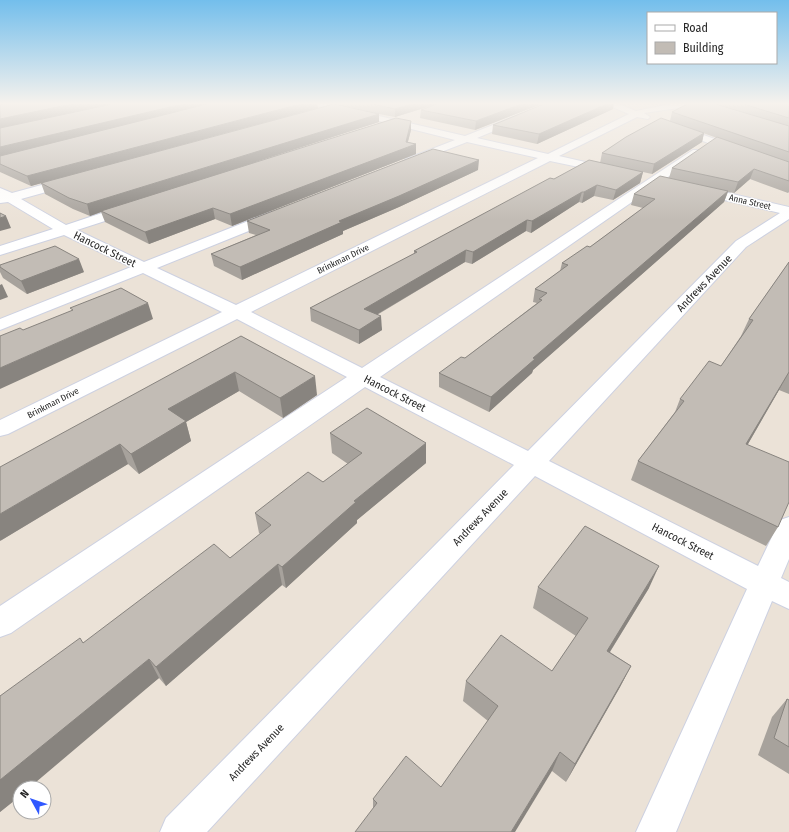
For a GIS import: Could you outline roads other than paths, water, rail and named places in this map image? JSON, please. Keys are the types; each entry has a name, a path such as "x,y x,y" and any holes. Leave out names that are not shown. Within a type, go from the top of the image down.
{"street":[{"path":"400,165 459,142"},
{"path":"479,142 624,174"},
{"name":"Brinkman Drive","path":"0,429 580,142"},
{"path":"0,623 363,376 712,142"},
{"path":"715,142 789,169"},
{"path":"639,177 669,184"},
{"path":"3,197 79,179"},
{"name":"Anna Street","path":"684,187 789,212"},
{"name":"Hancock Street","path":"3,197 65,230 237,312 776,589"},
{"path":"0,251 139,205"},
{"path":"0,325 291,209"},
{"name":"Andrews Avenue","path":"180,832 741,244 789,212"},
{"path":"656,832 776,589 789,527"}]}
